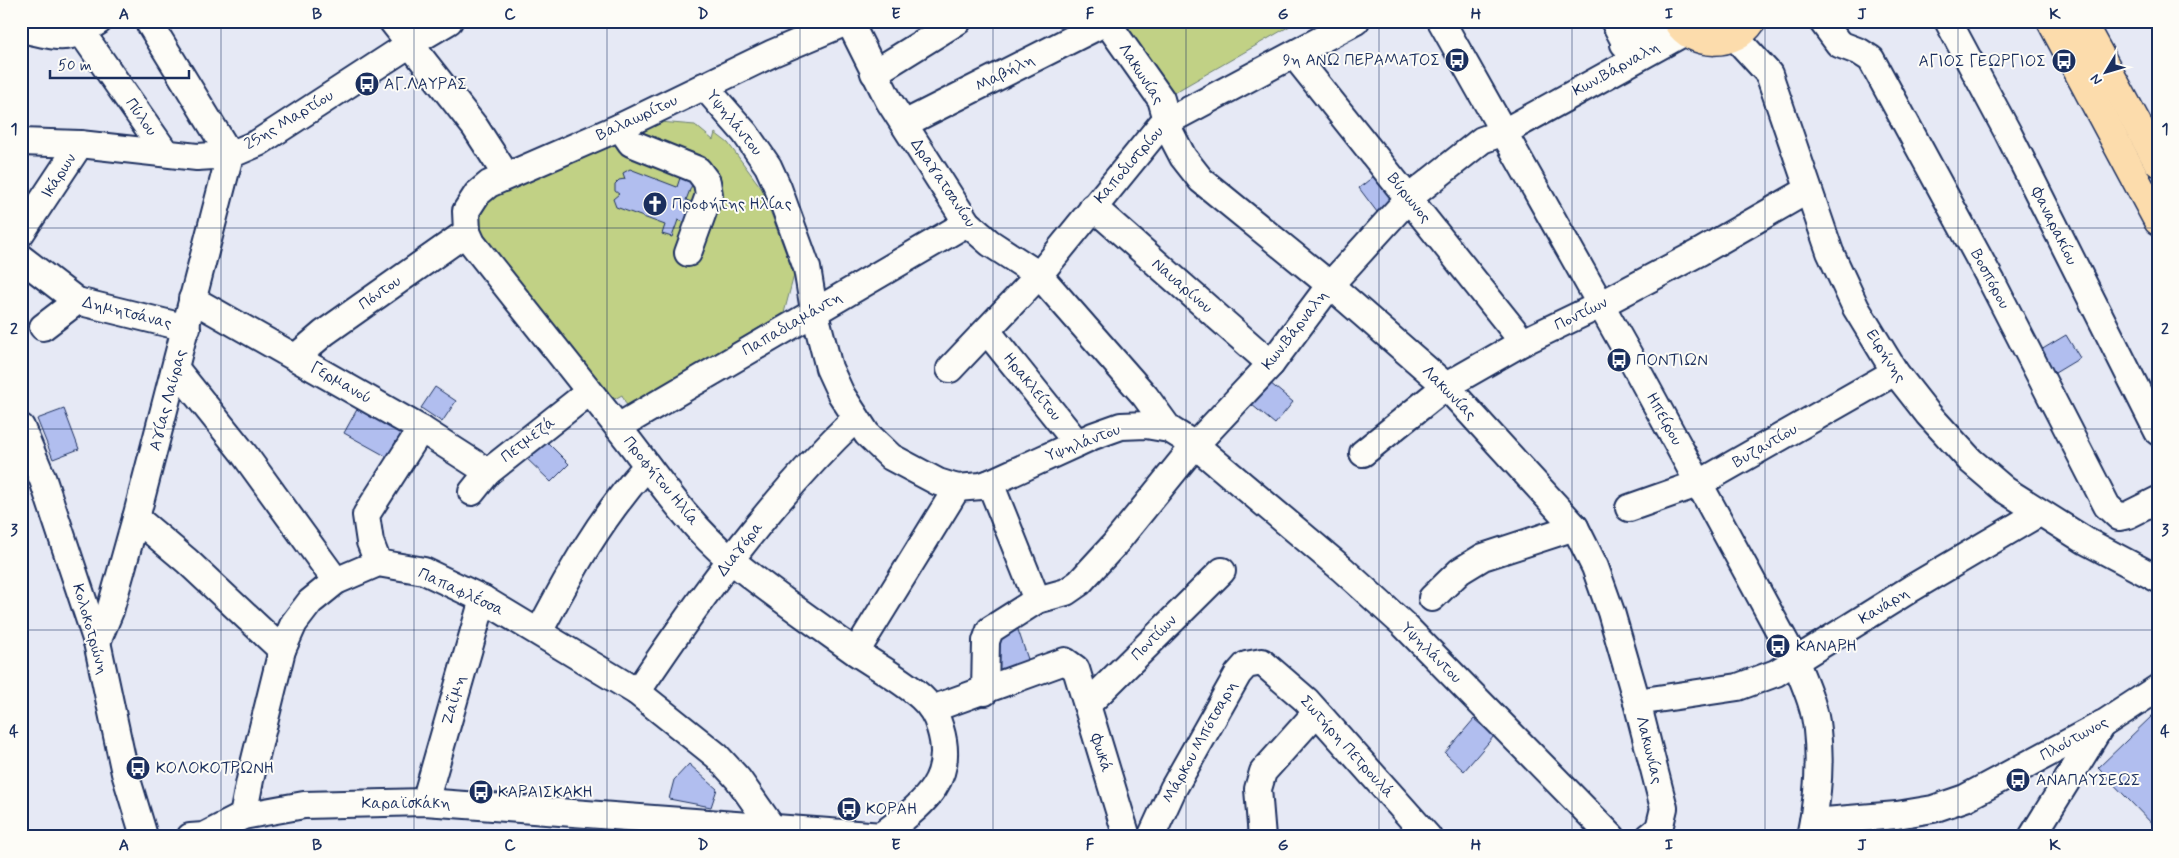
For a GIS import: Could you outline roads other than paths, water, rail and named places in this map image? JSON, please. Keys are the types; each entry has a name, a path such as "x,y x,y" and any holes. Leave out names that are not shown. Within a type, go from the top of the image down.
{"main road":[{"path":"2051,21 2158,221"},
{"path":"2081,21 2158,162"},
{"name":"Ειρήνης","path":"1675,25 1706,40 1717,41 1744,29"}],"street":[{"path":"148,21 230,155"},
{"path":"392,21 476,127 506,176 485,187 471,202 466,211 467,232"},
{"name":"25ης Μαρτίου","path":"21,142 80,144 197,157 230,155 258,143 410,44 449,21"},
{"name":"Δραγατσανίου","path":"849,21 874,73 967,223 990,243 1039,275 1145,396 1169,429"},
{"name":"Βαλαωρίτου","path":"506,176 620,127 773,53 849,21"},
{"path":"874,73 958,21"},
{"name":"Λακωνίας","path":"1106,21 1161,100 1171,134 1183,157 1202,180 1330,286 1446,386 1575,527 1596,567 1637,702 1664,808 1659,829 1649,837"},
{"name":"Μαβήλη","path":"904,124 1106,21"},
{"name":"Καποδιστρίου","path":"950,369 1039,275 1161,125 1356,21"},
{"name":"Ηπείρου","path":"1441,21 1700,484 1795,660 1810,696 1817,730 1818,777 1811,829"},
{"name":"Βοσπόρου","path":"1822,21 1839,44 1860,52 1871,59 1992,282 2107,506 2119,517 2128,516 2158,500"},
{"name":"Φαναρακίου","path":"1948,21 2008,133 2158,432"},
{"name":"Κων.Βάρναλη","path":"985,692 986,640 990,630 1037,600 1066,592 1080,583 1114,545 1196,444 1271,364 1330,286 1409,198 1499,125 1624,41 1675,25"},
{"path":"21,29 66,38 90,27"},
{"name":"Πύλου","path":"90,27 165,152"},
{"name":"Ειρήνης","path":"1744,29 1769,74 1830,252 1856,308 1895,372 1928,414 1972,461 2005,490 2039,513 2158,579"},
{"name":"Βύρωνος","path":"1294,55 1523,342"},
{"name":"Υψηλάντου","path":"704,86 745,133 768,166 807,268 814,310 829,368 856,418 867,434 891,457 938,482 957,488 981,486 1121,426 1146,425 1169,429 1196,444 1341,568 1404,625 1612,837"},
{"path":"620,127 631,143 698,170 707,182 708,195 688,253"},
{"name":"Ικάρων","path":"21,233 80,144"},
{"name":"Αγίας Λαύρας","path":"97,642 110,611 136,518 187,328 192,299 230,155"},
{"name":"Ποντίων","path":"1363,453 1446,386 1523,342 1600,305 1700,252 1808,190"},
{"name":"Ναυαρίνου","path":"1093,207 1271,364"},
{"name":"Παπαδιαμάντη","path":"618,427 814,310 967,223"},
{"name":"Πόντου","path":"296,357 324,332 467,232"},
{"name":"Προφήτου Ηλία","path":"467,232 472,243 588,392 618,427 680,510 731,560 856,652 921,696 932,709 940,728 944,749 944,769 935,789 888,836"},
{"name":"Δημητσάνας","path":"21,258 77,301 187,328"},
{"name":"Γερμανού","path":"192,299 421,429 488,472"},
{"path":"43,327 77,301"},
{"name":"Ηρακλείτου","path":"987,331 1078,443"},
{"path":"176,369 244,454 336,580"},
{"name":"Βυζαντίου","path":"1629,508 1700,484 1895,372"},
{"name":"Πετμεζά","path":"472,492 488,472 588,392"},
{"name":"Διαγόρα","path":"637,692 682,625 731,560 820,452 856,418"},
{"name":"Κολοκοτρώνη","path":"21,427 43,480 97,642 126,773 145,837"},
{"path":"378,564 370,542 366,515 421,429"},
{"path":"538,632 596,529 647,466"},
{"path":"990,483 1037,600"},
{"path":"856,652 957,488"},
{"name":"Κανάρη","path":"1637,702 1719,690 1758,682 1776,674 1795,660 2039,513"},
{"path":"136,518 187,561 282,650"},
{"path":"1432,598 1460,571 1483,557 1575,527"},
{"name":"Παπαφλέσσα","path":"244,816 250,780 282,650 294,623 310,602 336,580 378,564 424,571 483,599 637,692 717,756 738,779 771,826"},
{"name":"Ποντίων","path":"1087,705 1222,571"},
{"name":"Ζαΐμη","path":"425,802 483,599"},
{"name":"Φωκά","path":"985,692 1065,661 1076,669 1127,837"},
{"name":"Σωτήρη Πετρουλά","path":"1262,662 1306,700 1428,837"},
{"name":"Μάρκου Μπότσαρη","path":"1151,837 1173,789 1238,674 1246,666 1262,662"},
{"name":"Πλούτωνος","path":"1811,829 1933,809 1964,798 2102,724 2158,688"},
{"path":"932,709 985,692"},
{"path":"1262,837 1258,789 1263,772 1316,713"},
{"path":"2032,837 2102,724"},
{"name":"Καραϊσκάκη","path":"190,837 204,836 244,816 304,805 425,802 888,836"}],"place":[{"name":"9η ΑΝΩ ΠΕΡΑΜΑΤΟΣ","path":"1457,60"},
{"name":"ΑΓΙΟΣ ΓΕΩΡΓΙΟΣ","path":"2064,61"},
{"name":"ΑΓ.ΛΑΥΡΑΣ","path":"367,84"},
{"name":"Προφήτης Ηλίας","path":"655,204"},
{"name":"ΠΟΝΤΙΩΝ","path":"1619,360"},
{"name":"ΚΑΝΑΡΗ","path":"1778,646"},
{"name":"ΚΟΛΟΚΟΤΡΩΝΗ","path":"138,768"},
{"name":"ΑΝΑΠΑΥΣΕΩΣ","path":"2018,780"},
{"name":"ΚΑΡΑΙΣΚΑΚΗ","path":"481,792"},
{"name":"ΚΟΡΑΗ","path":"849,809"}]}
